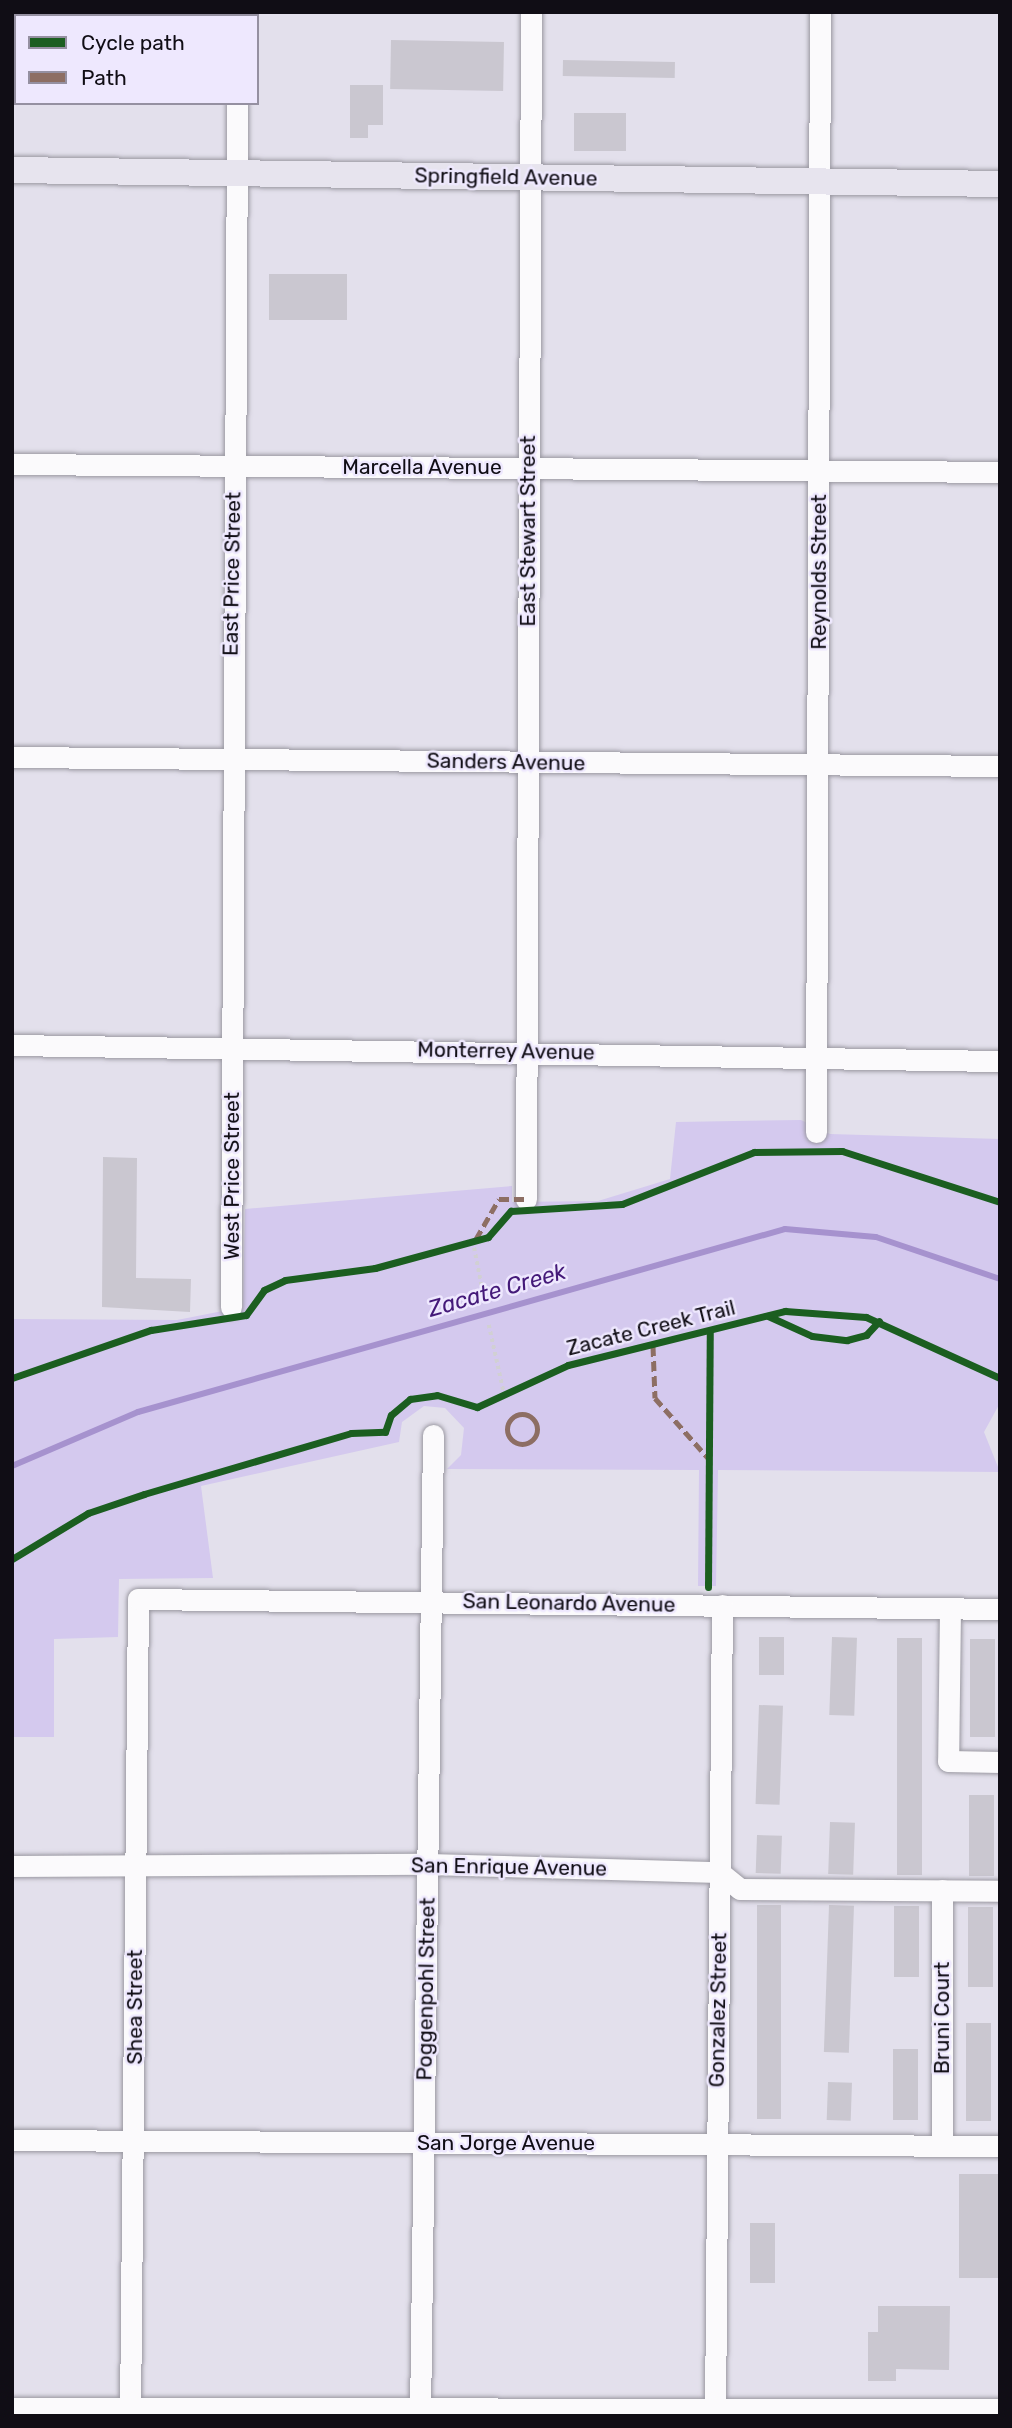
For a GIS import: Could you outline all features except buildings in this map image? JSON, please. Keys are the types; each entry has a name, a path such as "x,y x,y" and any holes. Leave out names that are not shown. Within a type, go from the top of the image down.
{"main road":[{"name":"Springfield Avenue","path":"12,170 1000,184"}],"street":[{"name":"East Stewart Street","path":"527,1199 528,177 531,12"},
{"name":"Reynolds Street","path":"816,1132 820,765 817,181 820,12"},
{"name":"East Price Street","path":"233,1046 230,760 237,105"},
{"name":"Marcella Avenue","path":"12,464 1000,472"},
{"name":"Sanders Avenue","path":"12,757 1000,766"},
{"name":"Monterrey Avenue","path":"12,1045 233,1046 1000,1061"},
{"name":"West Price Street","path":"231,1307 233,1046"},
{"name":"Poggenpohl Street","path":"420,2412 433,1435"},
{"name":"San Leonardo Avenue","path":"138,1599 1000,1609"},
{"name":"Shea Street","path":"130,2412 135,2141 138,1599"},
{"name":"Gonzalez Street","path":"715,2413 722,1605"},
{"path":"950,1608 948,1761 1000,1762"},
{"name":"San Enrique Avenue","path":"12,1866 136,1868 428,1864 719,1872 740,1889 1000,1891"},
{"name":"Bruni Court","path":"942,2145 943,1890"},
{"name":"San Jorge Avenue","path":"12,2140 1000,2146"},
{"path":"12,2408 130,2412 715,2413 937,2412 1000,2409"}],"path":[{"path":"461,1244 488,1237"},
{"path":"473,1241 485,1303"},
{"path":"489,1325 503,1394"},
{"path":"495,1398 521,1386"}],"shaded area":[{"path":"801,1120 830,1134 1000,1139 1000,1403 984,1432 1000,1472 718,1470 716,1586 698,1586 699,1470 447,1469 461,1455 464,1428 445,1408 424,1406 402,1422 399,1442 201,1486 213,1578 119,1579 118,1637 54,1639 54,1737 12,1737 12,1319 177,1320 243,1307 245,1209 512,1186 512,1202 598,1201 670,1179 676,1122"}],"waterway":[{"name":"Zacate Creek","path":"12,1466 138,1412 785,1229 876,1237 1000,1279"}],"marked path":[{"path":"476,1239 499,1199 526,1199"},
{"path":"653,1346 655,1398 709,1459"},
{"path":"522,1414 528,1415 536,1423 537,1429 536,1435 528,1443 522,1444 516,1443 508,1435 507,1429 508,1423 516,1415 522,1414"}],"cycle path":[{"path":"12,1378 151,1330 246,1315 264,1290 285,1280 375,1268 488,1237 511,1211 622,1204 754,1152 842,1151 1000,1202"},
{"name":"Zacate Creek Trail","path":"12,1559 88,1513 351,1433 385,1432 391,1415 410,1399 437,1395 477,1407 568,1365 785,1311 866,1317 1000,1378"},
{"path":"768,1316 812,1336 847,1340 866,1335 879,1321"},
{"name":"Zacate Creek Trail","path":"708,1587 710,1331"}]}
